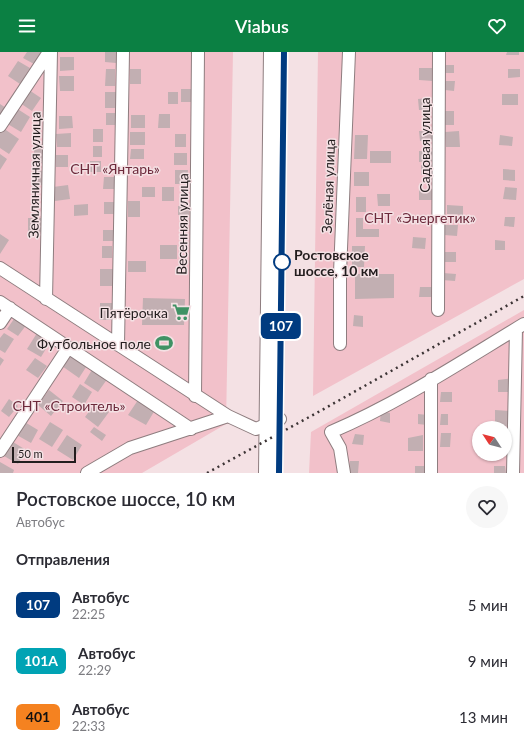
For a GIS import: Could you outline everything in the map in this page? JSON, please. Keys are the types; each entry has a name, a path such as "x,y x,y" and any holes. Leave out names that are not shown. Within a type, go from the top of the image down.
{"highway":[{"path":"274,52 274,421 279,473"},
{"path":"268,473 274,421 284,52"}],"street":[{"path":"0,126 50,52"},
{"name":"Земляничная улица","path":"46,299 50,52"},
{"path":"118,345 123,52"},
{"name":"Весенняя улица","path":"195,396 198,52"},
{"name":"Зелёная улица","path":"340,344 340,273 348,52"},
{"name":"Садовая улица","path":"438,310 439,52"},
{"path":"0,268 228,416 256,429 274,421"},
{"path":"0,323 5,305 191,429"},
{"path":"344,473 340,448 331,432 361,419 520,326"},
{"path":"513,473 520,326"},
{"path":"0,451 68,348"},
{"path":"431,379 431,473"},
{"path":"87,473 130,448 228,416"}],"green space":[{"name":"СНТ «Янтарь»","path":"0,52 233,52 226,424 142,473 0,473"},
{"name":"СНТ «Энергетик»","path":"318,52 524,52 524,279 313,396"},
{"path":"524,310 524,473 309,473 311,432"}],"building":[{"path":"27,52 42,52 34,64 23,58"},
{"path":"105,52 116,52 116,63 105,62"},
{"path":"507,52 519,52 519,55 506,55"},
{"path":"60,57 74,57 74,70 60,71"},
{"path":"18,61 30,68 20,84 8,76"},
{"path":"444,65 454,65 454,73 444,73"},
{"path":"419,68 434,68 433,81 419,80"},
{"path":"106,69 115,69 115,86 105,86"},
{"path":"130,69 141,69 141,84 130,84"},
{"path":"508,69 520,69 520,77 508,78"},
{"path":"59,76 74,76 74,91 60,91"},
{"path":"445,81 455,81 454,91 445,90"},
{"path":"181,89 192,89 192,102 181,102"},
{"path":"29,90 41,98 32,111 20,103"},
{"path":"105,92 116,92 116,108 105,108"},
{"path":"168,92 178,92 178,104 168,104"},
{"path":"502,94 518,94 518,105 502,105"},
{"path":"428,98 429,110 419,110 418,99"},
{"path":"0,104 6,108 0,118"},
{"path":"16,108 30,117 21,132 6,123"},
{"path":"445,111 454,111 454,125 445,125"},
{"path":"106,113 115,113 115,125 106,125"},
{"path":"159,114 170,114 170,128 158,128"},
{"path":"131,115 145,115 145,128 131,128"},
{"path":"59,116 72,116 73,128 59,129"},
{"path":"3,128 19,139 9,154 0,148 0,133"},
{"path":"93,129 103,129 103,142 93,142"},
{"path":"419,131 433,131 433,141 420,141"},
{"path":"459,131 460,147 446,147 445,132"},
{"path":"130,132 145,132 145,145 130,145"},
{"path":"71,133 71,147 57,147 56,134"},
{"path":"175,134 186,134 186,147 175,147"},
{"path":"355,135 368,135 367,159 354,159"},
{"path":"500,135 513,137 512,146 499,145"},
{"path":"34,144 45,144 44,163 34,163"},
{"path":"93,146 102,146 102,157 93,157"},
{"path":"131,149 144,149 144,159 130,159"},
{"path":"370,151 391,151 391,163 370,163"},
{"path":"419,151 432,151 432,161 419,162"},
{"path":"174,153 187,153 187,165 174,165"},
{"path":"0,154 7,159 0,170"},
{"path":"56,155 68,155 68,167 56,167"},
{"path":"90,161 101,161 101,172 90,172"},
{"path":"433,164 433,174 421,175 421,165"},
{"path":"503,169 515,170 515,181 503,180"},
{"path":"33,170 44,171 43,185 33,185"},
{"path":"175,170 188,170 187,184 175,184"},
{"path":"354,172 369,172 369,186 354,186"},
{"path":"104,177 114,177 114,189 103,189"},
{"path":"68,185 70,199 55,201 53,187"},
{"path":"142,187 155,187 155,197 142,197"},
{"path":"162,187 174,187 174,201 162,201"},
{"path":"505,187 517,188 516,200 503,199"},
{"path":"419,189 432,189 432,200 419,200"},
{"path":"377,194 390,194 390,206 378,206"},
{"path":"356,197 366,197 366,212 356,212"},
{"path":"128,201 140,201 140,217 128,217"},
{"path":"104,202 115,202 115,214 104,214"},
{"path":"88,204 88,215 74,216 74,205"},
{"path":"447,205 463,206 463,215 447,214"},
{"path":"178,206 190,206 189,215 178,215"},
{"path":"505,217 515,217 514,227 504,226"},
{"path":"28,218 42,218 42,232 28,232"},
{"path":"356,218 363,218 363,229 379,229 379,237 356,237"},
{"path":"444,225 458,225 457,236 444,235"},
{"path":"103,230 114,230 113,241 103,241"},
{"path":"0,234 9,240 0,254"},
{"path":"413,237 426,238 425,249 412,248"},
{"path":"495,240 505,241 505,250 495,250"},
{"path":"160,245 177,245 177,259 160,259"},
{"path":"102,246 112,246 112,258 102,258"},
{"path":"352,246 365,246 364,267 352,267"},
{"path":"442,252 456,252 456,262 442,262"},
{"path":"128,261 146,261 146,272 128,272"},
{"path":"100,269 113,269 113,286 100,286"},
{"path":"443,273 456,274 455,281 442,280"},
{"path":"355,274 394,274 394,298 355,299"},
{"path":"420,287 432,287 432,297 419,297"},
{"path":"143,298 185,299 184,325 142,325"},
{"path":"100,303 113,303 113,320 100,320"},
{"path":"354,315 363,316 363,327 353,326"},
{"path":"16,316 27,324 18,336 7,329"},
{"path":"4,333 14,339 5,353 0,350 0,338"},
{"path":"37,333 50,342 41,357 27,349"},
{"path":"71,353 88,364 79,378 62,366"},
{"path":"0,357 4,360 0,366"},
{"path":"35,358 47,366 38,378 26,370"},
{"path":"93,368 108,378 98,392 84,383"},
{"path":"513,378 512,392 498,392 498,380"},
{"path":"80,384 92,392 84,405 72,397"},
{"path":"49,390 63,401 51,416 38,405"},
{"path":"441,392 452,392 452,402 440,402"},
{"path":"9,399 18,406 9,417 1,411"},
{"path":"138,400 155,410 146,425 128,415"},
{"path":"96,402 109,412 98,427 85,417"},
{"path":"495,410 512,411 512,421 495,421"},
{"path":"381,411 390,413 390,423 380,421"},
{"path":"418,414 428,415 427,425 418,424"},
{"path":"441,414 448,414 448,425 440,425"},
{"path":"23,421 38,430 31,443 15,434"},
{"path":"50,422 63,430 52,447 39,439"},
{"path":"94,427 106,435 102,441 90,432"},
{"path":"441,433 451,433 450,447 440,447"},
{"path":"355,434 364,435 363,445 352,444"},
{"path":"67,435 82,445 73,460 57,450"},
{"path":"423,435 423,451 408,451 408,438"},
{"path":"13,442 26,450 18,464 4,456"},
{"path":"350,461 359,461 358,473 348,473"},
{"path":"0,462 14,470 13,473 0,473"},
{"path":"415,466 428,466 427,473 415,473"},
{"path":"494,466 505,466 506,473 494,473"}],"railway":[{"path":"207,473 524,296"}],"bus line":[{"name":"107","path":"279,473 284,52"}],"place":[{"name":"Ростовское шоссе, 10 км","path":"282,262"},
{"name":"Пятёрочка","path":"181,312"},
{"name":"Футбольное поле","path":"164,343"}],"park label":[{"name":"СНТ «Строитель»","path":"69,405"}]}
